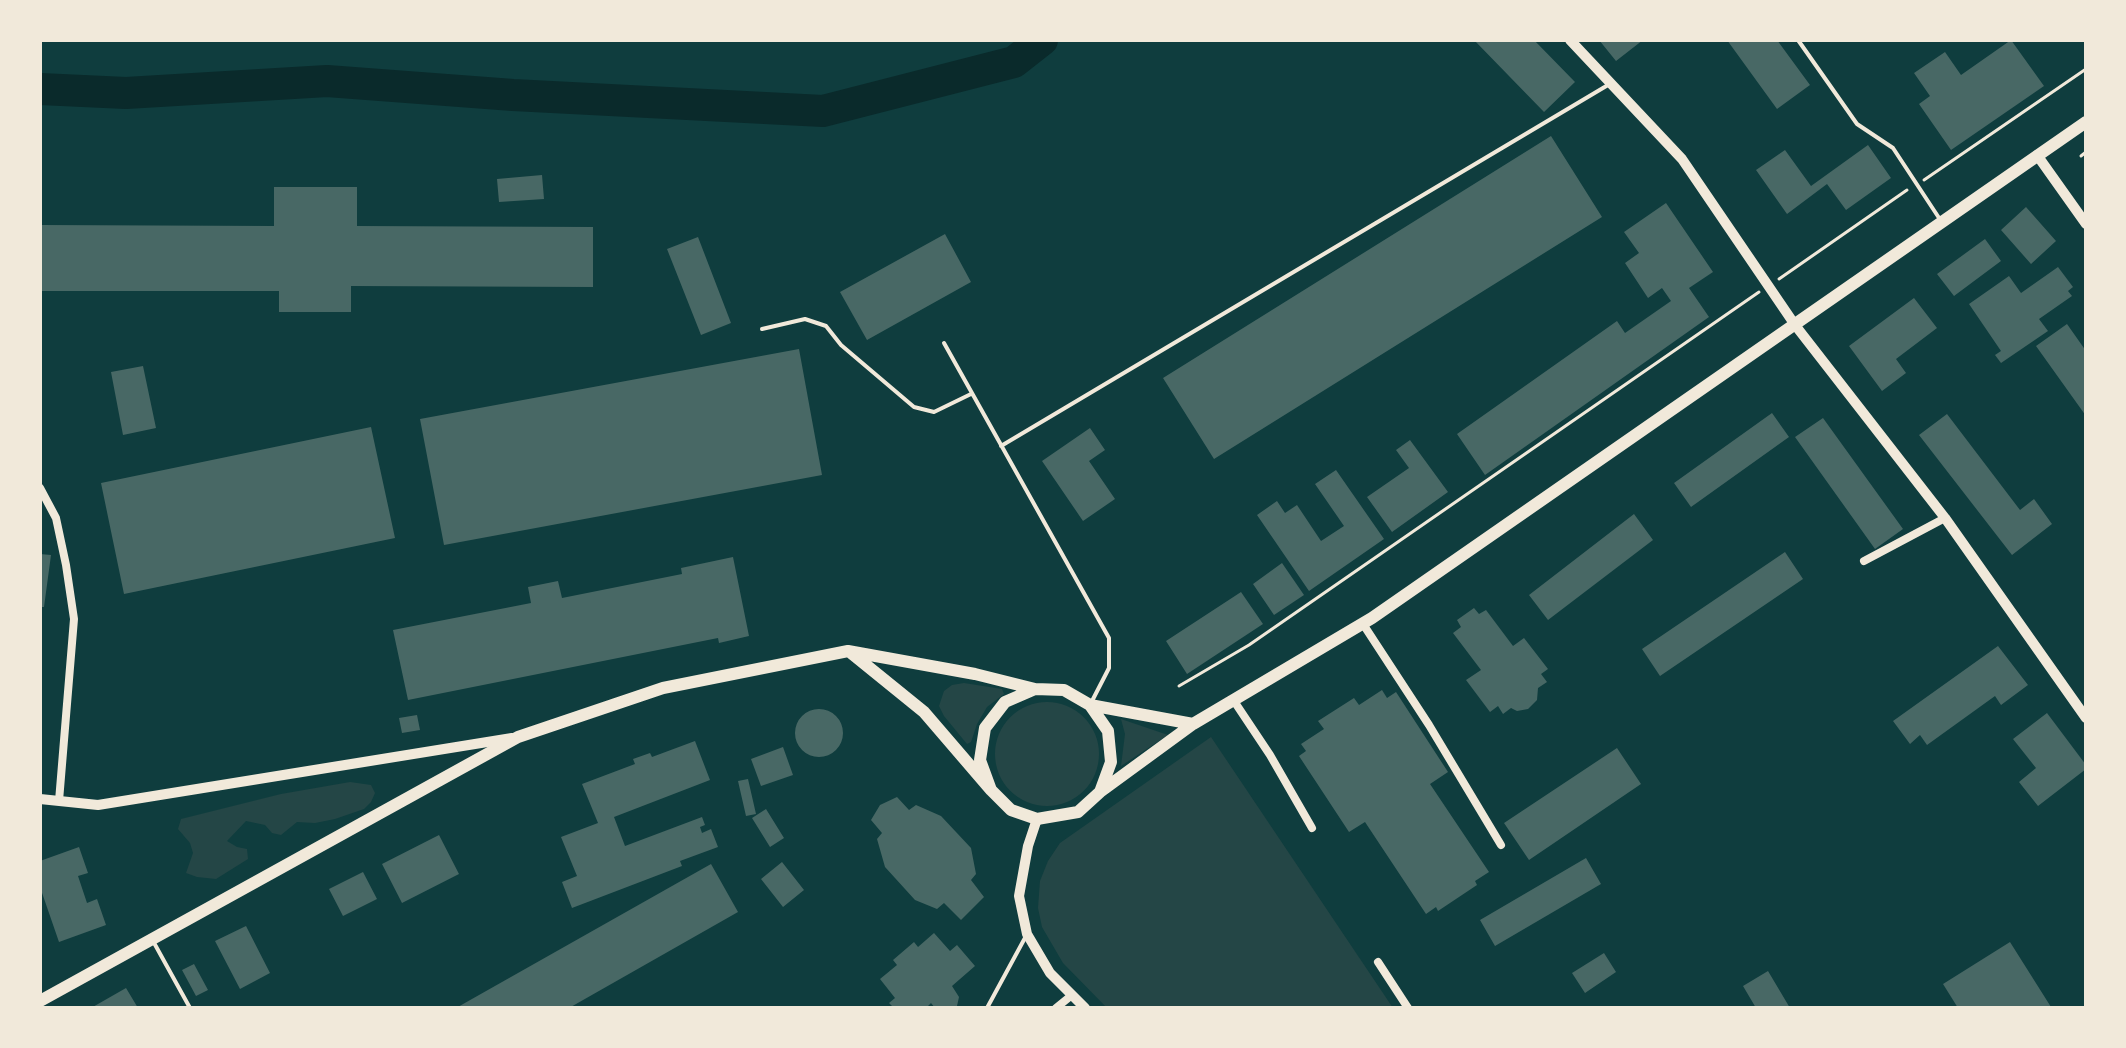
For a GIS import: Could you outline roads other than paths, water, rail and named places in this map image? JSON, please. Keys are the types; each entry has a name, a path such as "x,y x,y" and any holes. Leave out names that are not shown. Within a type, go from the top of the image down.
{"main road":[{"path":"848,651 924,712 1011,810 1037,819 1078,812 1100,792 1193,724 1363,624 2086,122"},
{"path":"40,1001 518,737 663,688 848,651 975,674 1035,689 1064,690 1090,705 1193,724"},
{"path":"991,790 980,760 985,728 1005,702 1035,689"},
{"path":"1090,705 1108,731 1111,762 1100,792"}],"street":[{"path":"1570,40 1682,159 1795,325 1945,518 2086,718"},
{"path":"2037,155 2086,224"},
{"path":"40,488 56,518 74,619 59,801"},
{"path":"1864,561 1945,518"},
{"path":"1363,624 1429,725 1501,845"},
{"path":"1234,701 1270,755 1312,828"},
{"path":"40,799 98,805 518,737"},
{"path":"1037,819 1028,846 1019,896 1027,934 1050,973 1085,1008"},
{"path":"1378,962 1408,1008"},
{"path":"1056,1008 1072,995"}],"lane":[{"path":"1798,40 1857,124 1893,148 1943,224"},
{"path":"1001,446 1611,84"},
{"path":"762,329 805,319 826,326 841,345 914,407 934,412 971,394"},
{"path":"944,343 1109,638 1109,668 1090,705"},
{"path":"987,1008 1027,934"},
{"path":"152,939 190,1008"}],"waterway":[{"path":"40,89 126,93 327,81 513,95 823,111 1014,62 1042,40"}]}
